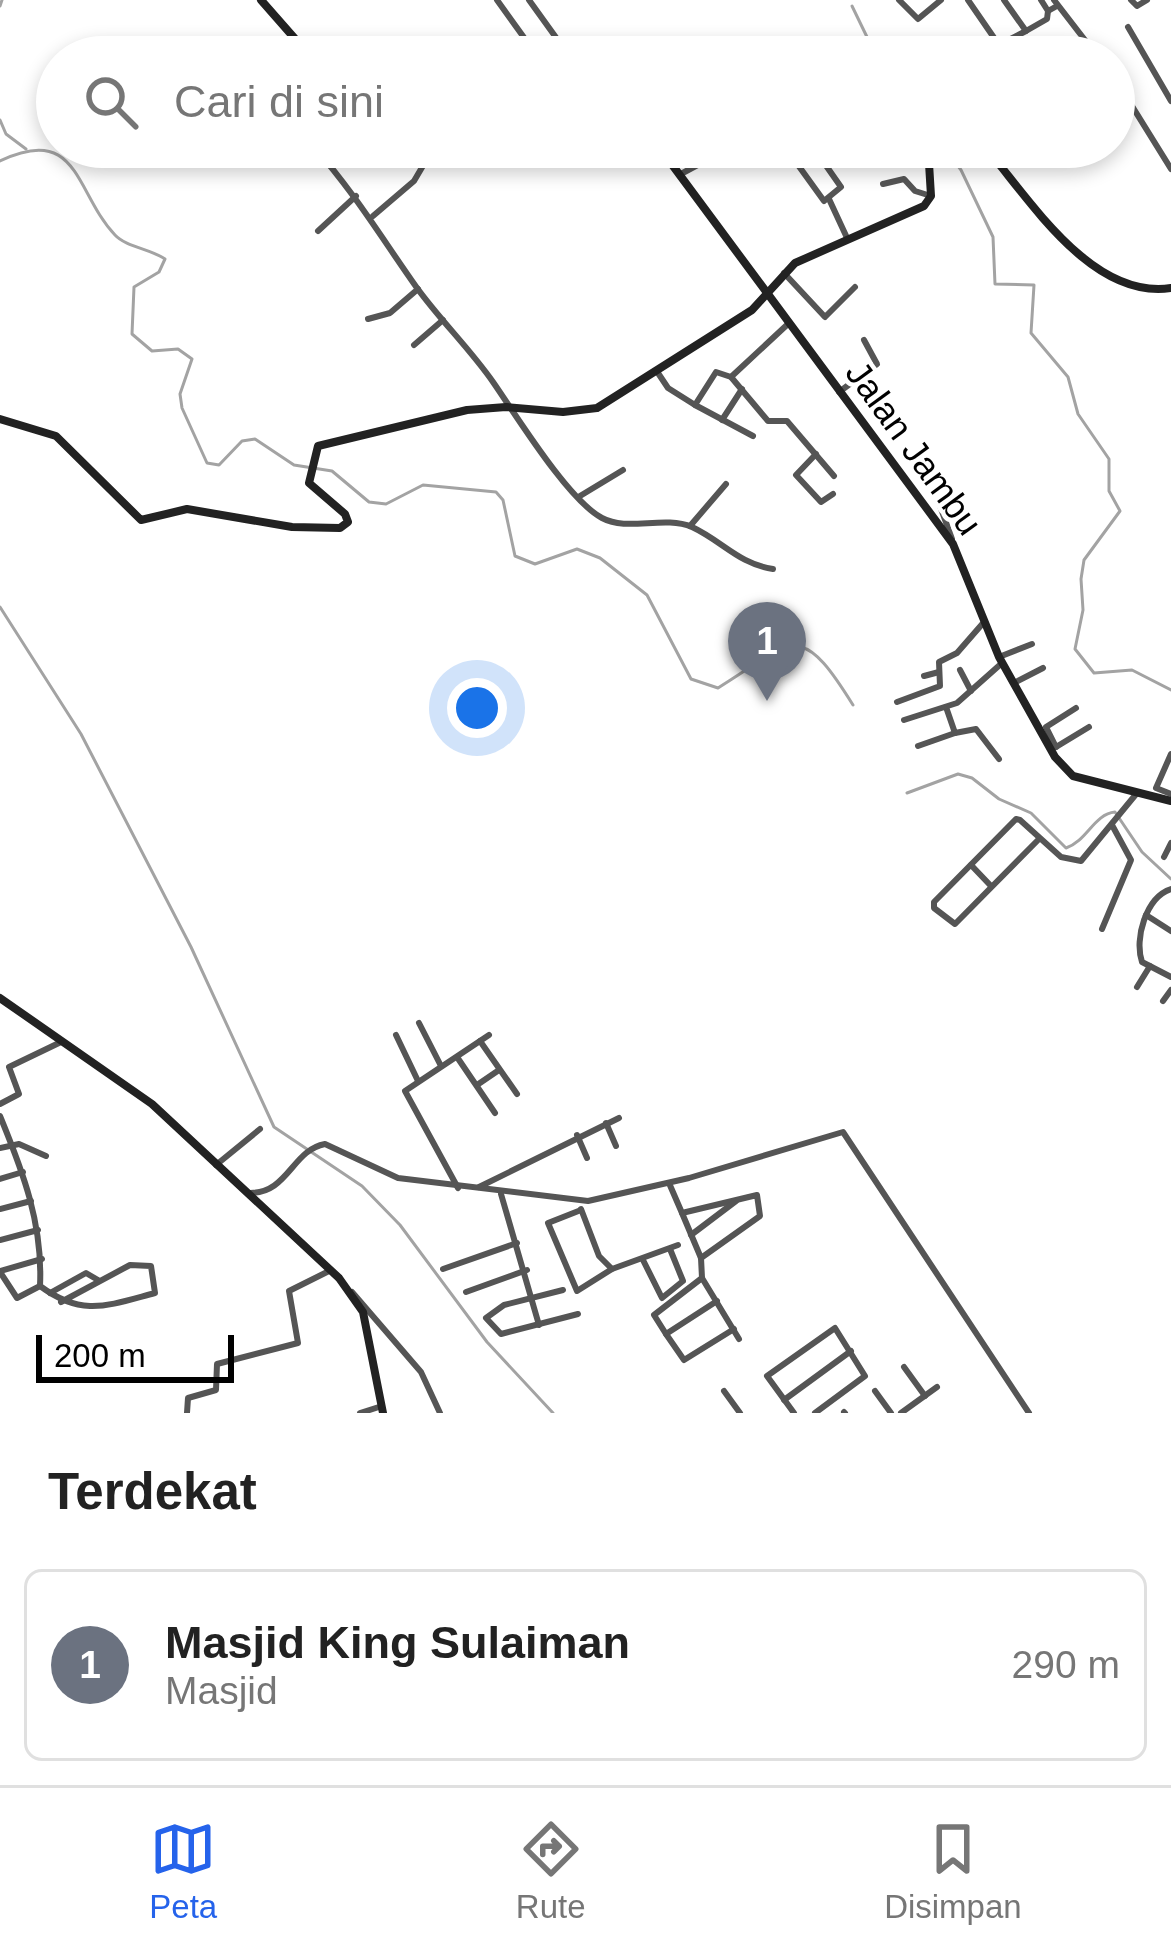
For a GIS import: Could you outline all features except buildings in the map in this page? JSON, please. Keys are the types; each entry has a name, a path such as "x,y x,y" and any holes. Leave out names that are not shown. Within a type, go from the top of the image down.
{"street":[{"path":"261,0 293,36"},
{"path":"496,0 523,36"},
{"path":"529,0 555,36"},
{"path":"899,0 918,20 938,1"},
{"path":"968,0 993,36"},
{"path":"1004,0 1026,32"},
{"path":"1041,0 1048,11"},
{"path":"1131,0 1138,6 1147,0"},
{"path":"1018,36 1047,19 1056,3 1082,36"},
{"path":"1129,27 1134,36"},
{"path":"1135,38 1171,101"},
{"path":"1135,111 1171,169"},
{"path":"332,168 373,216 418,289 506,406 591,511 616,524 640,520 690,526 743,562 773,569"},
{"path":"373,216 422,168"},
{"name":"Jalan Jambu","path":"674,168 953,544 1012,684 1073,776 1171,797"},
{"path":"679,175 692,168"},
{"path":"799,168 820,198 829,200"},
{"path":"827,168 841,188 829,200"},
{"path":"0,419 56,436 140,520 187,509 292,527 344,527 345,514 307,476 311,459 323,444 457,412 506,406 592,409 752,310 784,273 809,256 920,208 931,196 929,168"},
{"path":"1003,168 1058,234 1090,261 1139,286 1171,288"},
{"path":"883,184 904,179 915,191 931,196"},
{"path":"318,231 356,196"},
{"path":"829,200 849,242"},
{"path":"784,273 825,317 854,286"},
{"path":"368,319 390,313 418,289"},
{"path":"414,345 443,320"},
{"path":"731,376 789,323"},
{"path":"839,392 877,364 864,340"},
{"path":"656,370 668,388 753,436"},
{"path":"695,404 716,372 731,376 768,421 787,421 834,476"},
{"path":"722,420 742,389"},
{"path":"816,454 796,475 821,502 833,494"},
{"path":"580,496 623,470"},
{"path":"690,526 726,484"},
{"path":"949,487 936,495 953,544"},
{"path":"921,499 939,503"},
{"path":"897,701 940,686 939,662 957,653 984,622"},
{"path":"904,720 946,707 971,691 1001,660 1032,644"},
{"path":"1012,684 1043,668"},
{"path":"960,670 971,691"},
{"path":"924,676 940,672"},
{"path":"946,707 955,733"},
{"path":"1076,708 1046,727 1053,749 1089,727"},
{"path":"918,746 975,728 999,759"},
{"path":"1171,754 1156,788 1171,797"},
{"path":"1039,838 953,925 934,908 934,902 1017,819 1039,838 1060,857 1081,861 1137,793"},
{"path":"1102,929 1131,860 1117,820"},
{"path":"1163,857 1171,843"},
{"path":"971,865 991,886"},
{"path":"1171,889 1158,895 1146,915 1138,949 1142,962 1171,977"},
{"path":"1146,915 1171,932"},
{"path":"1137,987 1150,966"},
{"path":"1163,1001 1171,990"},
{"path":"0,998 152,1104 331,1270 421,1372 440,1413"},
{"path":"419,1023 441,1066"},
{"path":"396,1035 418,1081"},
{"path":"458,1188 405,1092 489,1035"},
{"path":"0,1104 20,1094 9,1067 65,1041"},
{"path":"480,1041 517,1094"},
{"path":"457,1057 494,1113"},
{"path":"477,1085 499,1070"},
{"path":"0,1116 23,1172 38,1230 40,1286"},
{"path":"476,1189 619,1118"},
{"path":"607,1123 616,1147"},
{"path":"216,1165 260,1129"},
{"path":"249,1193 277,1186 314,1146 336,1146 398,1178 501,1193 606,1199 843,1132 1030,1413"},
{"path":"578,1135 587,1158"},
{"path":"0,1148 12,1145 46,1156"},
{"path":"0,1179 23,1172"},
{"path":"669,1183 701,1258 702,1278 740,1339"},
{"path":"501,1193 527,1270 539,1325"},
{"path":"691,1234 742,1196"},
{"path":"682,1213 757,1196 762,1214 701,1258"},
{"path":"578,1200 599,1256 612,1269"},
{"path":"0,1209 31,1201"},
{"path":"581,1210 548,1223 571,1286 581,1291 612,1269 674,1247 683,1282 662,1298 643,1260"},
{"path":"0,1240 38,1230"},
{"path":"443,1269 517,1243"},
{"path":"40,1286 17,1298 0,1271 42,1259"},
{"path":"40,1286 61,1302 85,1309 155,1293 146,1264 98,1280 61,1302"},
{"path":"188,1413 188,1398 216,1390 217,1364 298,1342 289,1291 331,1270"},
{"path":"466,1292 527,1270"},
{"path":"50,1293 86,1273 98,1280"},
{"path":"702,1278 656,1310 666,1334 684,1360 734,1329"},
{"path":"563,1290 503,1305 486,1318 501,1334 578,1314"},
{"path":"352,1292 369,1332 383,1410 360,1413"},
{"path":"666,1334 716,1301"},
{"path":"767,1376 831,1329 839,1330 865,1376 815,1413"},
{"path":"774,1413 851,1351"},
{"path":"758,1364 794,1413"},
{"path":"904,1367 925,1396"},
{"path":"902,1413 937,1387"},
{"path":"724,1390 740,1413"},
{"path":"874,1391 890,1413"}],"waterway":[{"path":"0,6 2,0"},
{"path":"852,6 867,36"},
{"path":"0,120 6,134 26,149"},
{"path":"0,161 36,152"},
{"path":"72,168 115,235 165,259 159,272 134,287 132,334 152,351 178,349 192,359 180,394 182,408 207,463 219,465 242,441 255,439 294,465 332,471 369,502 386,504 423,485 496,492 503,500 515,556 535,564 577,549 600,558 647,595 691,679 718,688 794,646 820,659 853,705"},
{"path":"960,168 993,237 995,284 1034,285 1031,333 1068,377 1078,414 1109,459 1109,491 1120,511 1084,560 1083,610 1075,649 1094,673 1132,670 1171,690"},
{"path":"0,607 81,734 191,947 274,1127 362,1186 400,1225 487,1342 553,1413"},
{"path":"907,793 958,774 972,778 999,799 1031,813 1066,848 1101,817 1115,812 1142,852 1171,879"}],"place":[{"name":"Masjid King Sulaiman","path":"767,701"}]}
